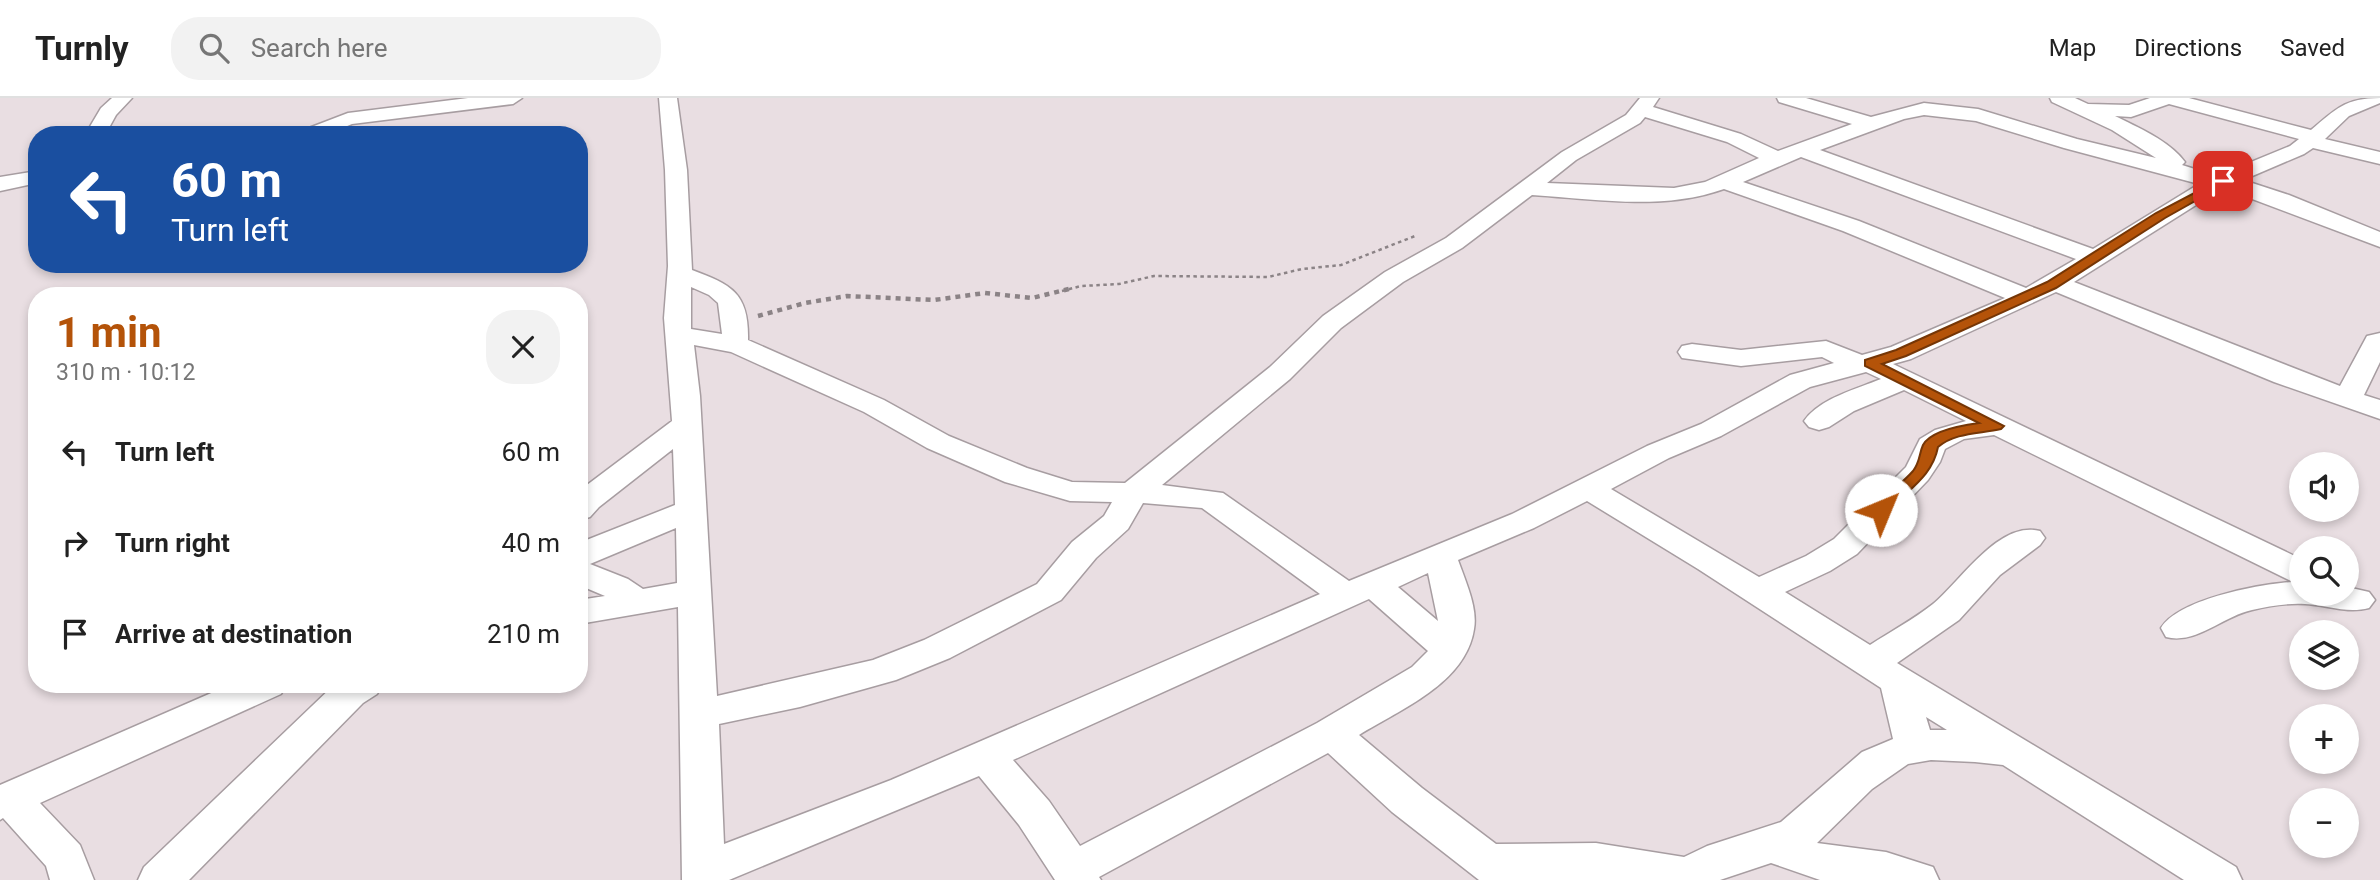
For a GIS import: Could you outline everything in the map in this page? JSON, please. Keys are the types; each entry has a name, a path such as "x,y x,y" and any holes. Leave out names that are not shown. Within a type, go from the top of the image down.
{"street":[{"path":"100,126 108,113 123,98"},
{"path":"401,98 411,103 436,107"},
{"path":"330,126 341,121 513,98"},
{"path":"1786,98 1872,124"},
{"path":"1528,188 1661,196 1701,190 1899,114 1924,109 1946,98"},
{"path":"2059,98 2218,177 2380,240"},
{"path":"2082,108 2130,111 2168,98 2380,158"},
{"path":"666,99 676,170 680,274 677,318 687,424 701,714 704,876 906,791 1360,590 1523,521 1658,452 1711,430 1800,382 1901,353 2026,297 2095,258 2218,177 2297,150 2342,112 2375,98"},
{"path":"701,714 800,693 883,671 937,649 1049,592 1084,550 1116,522 1133,493 1280,373 1332,322 1394,277 1454,243 1569,156 1633,119 1646,103 1734,138 1777,159"},
{"path":"1924,109 1978,115 2071,144 2218,177"},
{"path":"1801,150 2095,258"},
{"path":"0,184 28,179"},
{"path":"1723,182 1888,240 2026,297"},
{"path":"680,274 718,289 729,297 734,308 735,335"},
{"path":"2055,283 2284,376 2380,411"},
{"path":"679,335 735,335 874,406 937,442 1016,475 1070,491 1182,495 1212,500 1360,590 1400,609 1450,649"},
{"path":"2348,399 2376,342 2380,341"},
{"path":"1692,352 1741,358 1826,349 1904,380 2289,567"},
{"path":"1819,421 1844,405 1904,380"},
{"path":"588,498 687,424"},
{"path":"1759,592 1778,580 1837,553 1856,539 1892,497 1918,475 1927,462 1931,445 1940,438 1971,428 1996,426"},
{"path":"1587,488 1759,592 2220,880"},
{"path":"588,552 691,510"},
{"path":"1885,672 1988,567 2028,538"},
{"path":"986,756 1034,813 1076,875 1331,733 1425,677 1450,649 1457,627 1453,599 1440,556"},
{"path":"588,576 616,587 636,602"},
{"path":"588,610 695,592"},
{"path":"2179,628 2216,607 2263,594 2289,593"},
{"path":"1885,672 1910,723 1914,746"},
{"path":"72,880 65,858 6,801 248,693"},
{"path":"160,880 238,808 270,770 350,693"},
{"path":"1331,733 1407,800 1499,871 1567,860 1644,866 1688,878 1711,863 1790,838 1818,820 1837,797 1893,752 1938,743 2013,752"},
{"path":"1771,845 1823,863 1886,870 1917,880"}],"path":[{"path":"735,335 786,307 847,296 934,300 985,293 1032,299 1081,286 1119,284 1154,276 1268,277 1302,269 1341,265 1423,233"}],"route":[{"path":"1881,510 1918,475 1927,462 1931,445 1940,438 1971,428 1996,426 1870,363 1901,353 2052,285 2161,215 2223,181"}]}
